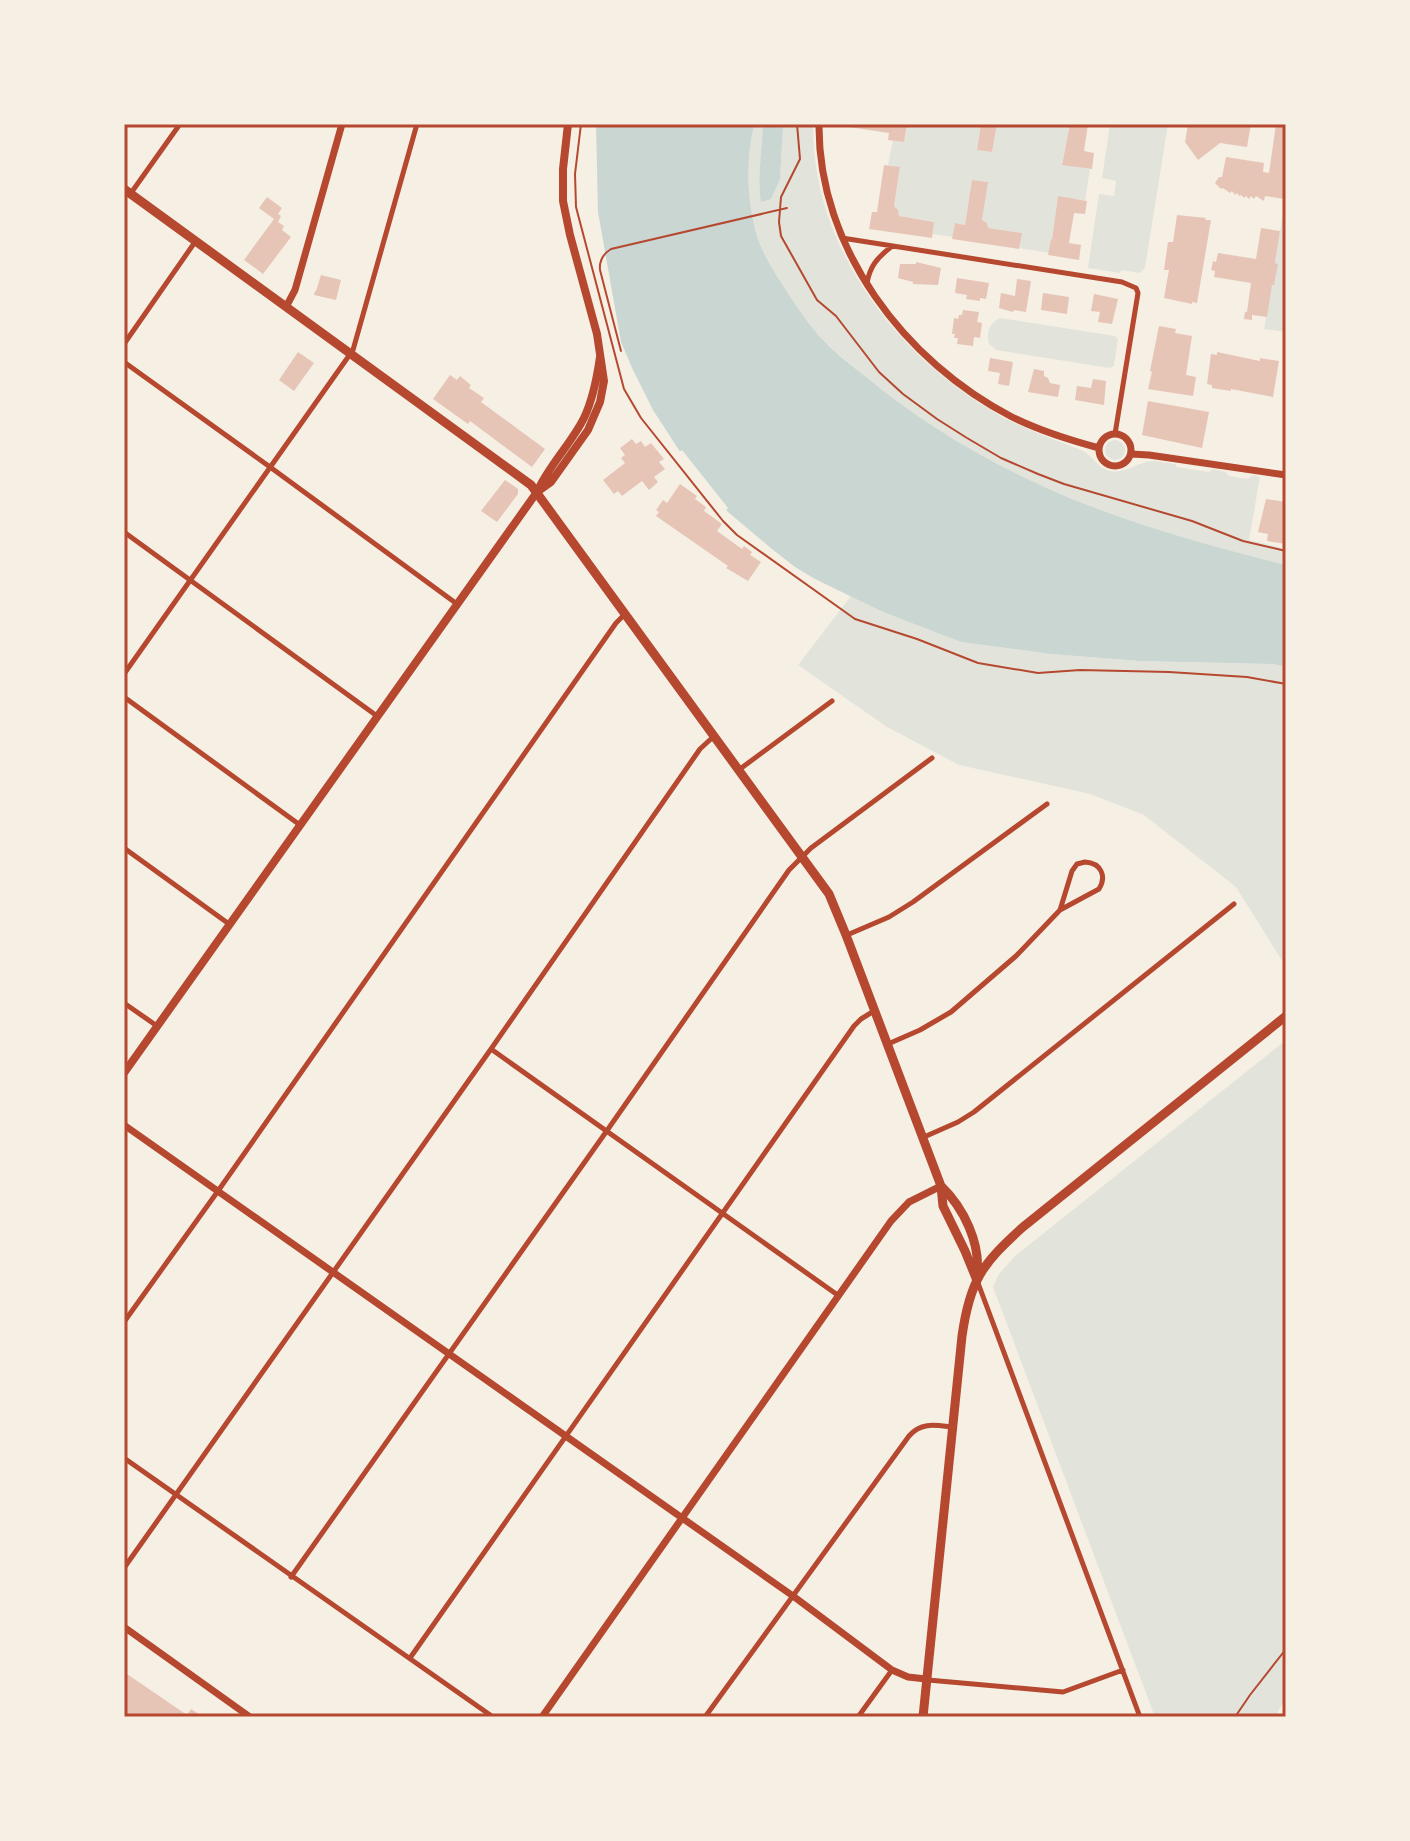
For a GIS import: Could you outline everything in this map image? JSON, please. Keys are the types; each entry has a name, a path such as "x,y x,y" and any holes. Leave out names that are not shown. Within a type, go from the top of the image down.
{"main road":[{"path":"124,1073 537,492 586,412 600,357 563,201 568,124"},
{"path":"127,191 537,492 829,894 941,1186 943,1206 976,1278"},
{"path":"923,1717 964,1324 976,1278 990,1258 1023,1227 1286,1016"}],"street":[{"path":"127,191 180,124"},
{"path":"286,307 295,289 342,124"},
{"path":"124,674 350,354 356,342 417,124"},
{"path":"819,124 825,186 842,238 867,283 900,328 922,351 996,408 1025,424 1099,448"},
{"path":"842,238 1122,282 1136,288 1138,293 1115,434"},
{"path":"124,344 195,241"},
{"path":"867,283 870,267 891,246"},
{"path":"124,362 457,604"},
{"path":"1115,434 1127,439 1132,449 1125,463 1109,466 1101,459 1099,448 1103,439 1115,434"},
{"path":"1131,454 1286,475"},
{"path":"124,532 377,716"},
{"path":"124,1322 625,614"},
{"path":"124,697 300,825"},
{"path":"739,770 832,701"},
{"path":"124,1568 700,749 714,736"},
{"path":"291,1577 789,870 802,855 932,758"},
{"path":"846,935 879,922 913,902 1047,804"},
{"path":"124,848 229,924"},
{"path":"887,1044 931,1025 961,1005 1025,948 1060,910 1099,889 1103,876 1096,865 1082,862 1073,868 1060,910"},
{"path":"923,1137 974,1112 1234,904"},
{"path":"124,1003 157,1026"},
{"path":"410,1658 854,1026 875,1011"},
{"path":"491,1049 839,1296"},
{"path":"124,1125 793,1596 892,1670 908,1677 1063,1692 1123,1670"},
{"path":"542,1717 902,1208 916,1197 941,1186"},
{"path":"976,1278 1140,1717"},
{"path":"705,1717 912,1431 927,1425 952,1427"},
{"path":"124,1458 493,1717"},
{"path":"124,1627 250,1717"},
{"path":"858,1717 892,1670"}],"path":[{"path":"581,124 575,174 576,207 624,389 646,425 737,535 855,619 978,663 1038,673 1080,670 1169,672 1247,677 1286,684"},
{"path":"621,351 600,270 605,254 611,249 787,208"},
{"path":"1235,1717 1286,1649"}],"shaded area":[{"path":"596,124 756,124 749,154 748,183 758,239 780,281 824,342 913,413 1017,474 1125,519 1286,565 1286,667 1273,664 1140,661 1051,654 961,642 883,612 815,579 772,549 728,512 688,464 653,410 621,342 598,212"},
{"path":"756,124 763,127 759,188 780,179 783,124 813,124 816,168 826,211 843,252 865,290 891,325 922,358 992,411 1013,423 1085,452 1110,471 1154,461 1209,472 1213,469 1248,479 1253,475 1260,477 1249,540 1286,549 1286,565 1151,527 1044,487 990,460 913,413 841,357 819,336 801,312 773,270 758,239 748,182 749,154"},
{"path":"762,124 783,126 780,179 771,199 761,202 759,184"},
{"path":"907,124 981,124 977,150 992,152 997,124 1070,124 1062,164 1090,169 1085,200 1058,197 1049,253 1019,248 1021,233 988,228 982,220 987,182 972,180 965,225 955,223 953,237 932,234 934,222 899,216 894,206 900,168 888,165 893,140 904,142"},
{"path":"1110,124 1168,124 1145,268 1140,273 1088,268 1099,194 1114,196 1116,181 1102,178"},
{"path":"1286,192 1286,332 1264,329 1277,264"},
{"path":"1000,318 1115,336 1118,339 1114,366 1110,368 996,350 989,344 988,332"},
{"path":"1111,440 1119,440 1125,450 1119,460 1111,460 1105,454 1105,446"},
{"path":"851,596 883,612 961,642 1051,654 1140,661 1273,664 1286,667 1286,967 1236,887 1144,815 1090,794 959,765 887,727 798,665"},
{"path":"1286,1040 1286,1697 1275,1717 1155,1717 993,1287 999,1274 1015,1256"}],"pier":[{"path":"682,450 728,508 723,513 676,454"}],"building":[{"path":"850,124 907,124 904,142 888,140 889,133 849,127"},
{"path":"981,124 997,124 992,152 977,150"},
{"path":"1070,124 1088,124 1084,151 1094,153 1092,169 1062,165"},
{"path":"1188,124 1251,124 1247,147 1220,143 1198,160 1185,142"},
{"path":"1276,124 1286,124 1285,199 1265,196 1264,201 1251,196 1249,199 1221,189 1215,183 1222,177 1226,157 1264,163 1263,172 1269,173"},
{"path":"884,165 900,167 894,206 899,216 934,222 932,238 869,229 872,212 877,212"},
{"path":"972,180 988,182 982,220 988,228 1022,233 1019,249 952,239 955,223 965,225"},
{"path":"1058,196 1087,201 1085,214 1074,213 1069,243 1081,245 1079,260 1048,255"},
{"path":"267,197 282,208 278,222 291,237 263,274 244,260 274,219 259,208"},
{"path":"1177,215 1211,220 1197,303 1192,304 1164,298 1169,270 1164,270 1168,242 1173,242"},
{"path":"1261,228 1280,231 1275,263 1278,264 1267,317 1252,315 1252,320 1244,319 1251,283 1214,277 1215,271 1211,270 1218,253 1256,259"},
{"path":"916,262 941,268 938,285 913,284 898,278 900,264"},
{"path":"321,275 341,280 336,300 314,295"},
{"path":"957,278 989,283 986,299 966,299 967,295 955,293"},
{"path":"1017,279 1031,281 1026,312 999,308 1001,293 1015,296"},
{"path":"1043,293 1069,297 1067,314 1041,310"},
{"path":"1094,294 1118,299 1112,324 1098,322 1100,312 1091,311"},
{"path":"963,310 979,312 977,322 982,323 980,338 974,337 973,346 957,344 958,338 952,334 954,318 958,319"},
{"path":"1159,326 1192,336 1186,375 1196,377 1193,396 1148,389"},
{"path":"298,352 314,363 294,391 279,380"},
{"path":"1217,352 1260,361 1260,358 1279,361 1273,397 1212,388 1207,384 1211,354 1217,355"},
{"path":"990,358 1013,362 1009,386 998,384 1000,373 988,371"},
{"path":"1034,369 1044,371 1050,383 1060,385 1058,397 1028,392"},
{"path":"450,375 457,380 460,376 471,385 469,388 484,398 481,402 545,449 532,467 470,421 468,424 433,399"},
{"path":"1093,379 1106,381 1104,405 1075,400 1077,386 1091,388"},
{"path":"1148,401 1209,412 1202,448 1142,435"},
{"path":"632,439 636,444 641,441 645,447 651,443 664,459 659,462 665,469 654,477 658,482 649,490 642,481 622,496 618,491 614,494 603,480 625,463 621,458 625,455 620,448"},
{"path":"505,480 518,489 518,494 497,522 481,511"},
{"path":"680,484 697,496 695,499 706,507 704,511 722,524 717,531 742,549 744,546 752,552 750,555 761,562 748,581 656,516 659,512 656,510 663,500 667,503"},
{"path":"1266,499 1286,502 1286,544 1267,541 1268,534 1258,532"},
{"path":"124,1672 187,1715 191,1709 203,1717 124,1717"}]}
